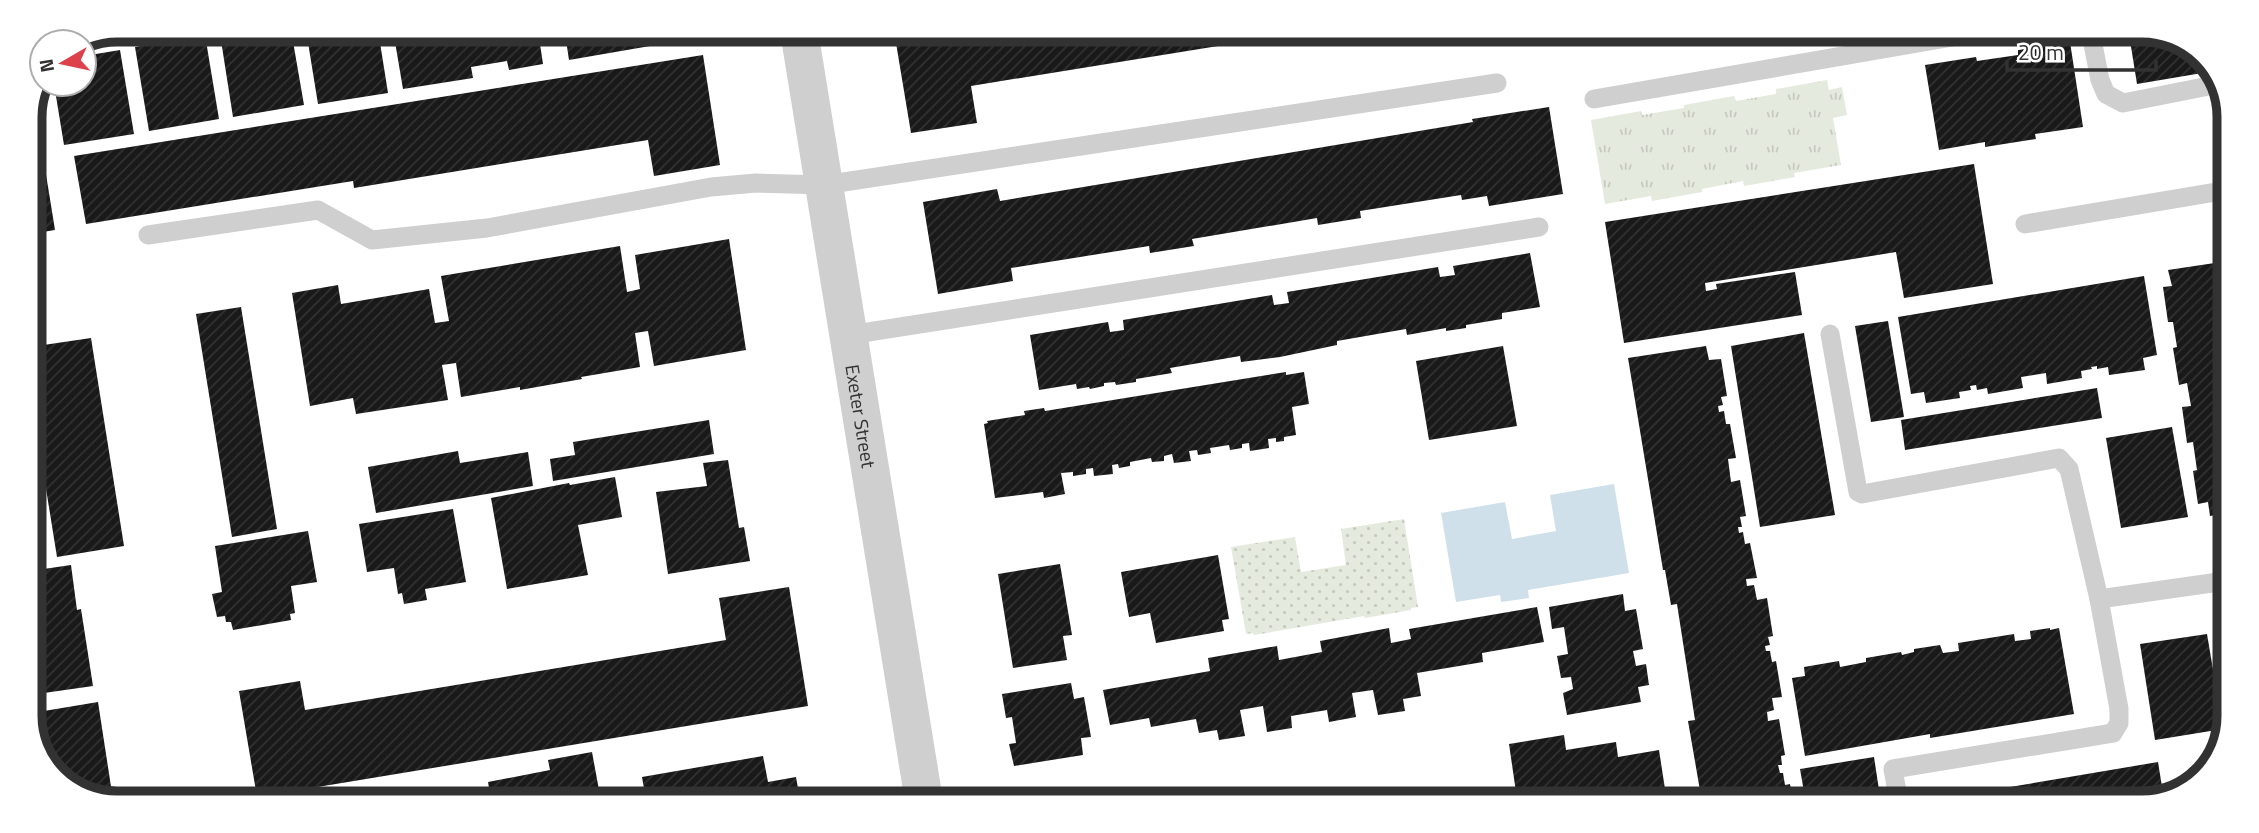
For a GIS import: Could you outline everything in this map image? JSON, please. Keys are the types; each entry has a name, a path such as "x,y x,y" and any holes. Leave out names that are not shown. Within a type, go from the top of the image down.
{"street":[{"name":"Exeter Street","path":"801,42 922,791"}],"lane":[{"path":"1594,99 1924,42"},
{"path":"2093,42 2100,80 2106,94 2123,103 2210,86"},
{"path":"148,235 318,210 372,240 487,228 711,187 757,183 824,185 1497,83"},
{"path":"2025,223 2217,192"},
{"path":"849,335 1539,227"},
{"path":"1830,334 1858,492 1862,494 2059,458 2069,469 2099,599 2119,709 2119,723 2113,733 1894,769 1897,791"},
{"path":"2099,599 2217,582"}],"green space":[{"path":"1827,80 1829,90 1842,87 1847,115 1833,118 1841,165 1794,173 1795,177 1744,186 1743,181 1652,201 1651,196 1605,204 1591,120 1641,111 1642,115 1684,108 1684,105 1734,96 1736,101 1776,94 1776,89"},
{"path":"1404,519 1418,607 1365,618 1364,616 1254,635 1246,634 1231,547 1295,537 1301,572 1346,565 1341,529"}],"water":[{"path":"1614,484 1629,573 1528,590 1529,598 1501,602 1500,595 1456,602 1441,513 1505,502 1512,539 1556,531 1550,495"}],"building":[{"path":"164,42 206,42 219,119 149,131 135,47"},
{"path":"221,42 293,42 304,105 233,117"},
{"path":"308,42 380,42 388,93 318,104"},
{"path":"395,42 553,42 540,44 543,64 509,70 507,61 471,67 473,78 403,89"},
{"path":"566,42 649,42 650,46 569,60"},
{"path":"896,42 1242,42 971,86 977,123 911,133"},
{"path":"2070,42 2083,127 2035,134 2036,139 1985,147 1985,142 1939,150 1925,65 1976,57 1977,61 2018,55 2018,50"},
{"path":"2130,42 2166,46 2188,57 2203,73 2137,84"},
{"path":"120,50 134,134 64,145 56,98 98,98 98,54"},
{"path":"703,55 720,165 654,176 648,140 354,188 353,181 86,224 74,156"},
{"path":"1549,107 1563,194 1489,206 1487,196 1462,200 1461,195 1360,211 1361,218 1318,225 1317,218 1192,239 1194,246 1150,253 1149,246 1011,268 1013,281 938,294 923,202 997,189 1000,201"},
{"path":"42,162 55,230 42,232"},
{"path":"1974,164 1993,284 1904,298 1896,252 1705,283 1706,291 1717,289 1716,284 1795,272 1802,315 1624,343 1605,222"},
{"path":"729,239 746,350 654,366 648,331 635,333 640,367 520,390 520,387 461,397 456,363 442,365 448,400 356,414 353,398 310,406 292,293 338,285 341,304 429,289 435,323 449,321 441,276 620,246 627,292 640,289 635,255"},
{"path":"1530,253 1540,307 1502,313 1502,319 1446,331 1446,328 1407,335 1406,329 1337,341 1337,345 1280,357 1241,362 1240,356 1170,368 1172,373 1136,379 1136,382 1116,385 1115,382 1104,383 1104,386 1090,389 1077,389 1076,384 1039,390 1030,335 1108,322 1110,332 1124,330 1123,320 1272,295 1274,305 1289,303 1287,292 1438,267 1440,277 1455,275 1453,266"},
{"path":"2217,263 2217,515 2210,516 2208,502 2198,504 2193,471 2197,470 2193,442 2187,443 2182,407 2191,406 2187,383 2179,385 2173,348 2177,347 2173,322 2168,322 2163,287 2172,286 2168,270"},
{"path":"2144,276 2157,355 2143,358 2145,370 2109,375 2108,367 2097,369 2097,366 2081,371 2082,378 2047,384 2046,373 2021,377 2023,388 1988,394 1987,388 1977,390 1976,385 1970,386 1971,390 1959,392 1960,398 1926,403 1924,392 1911,394 1898,317"},
{"path":"241,307 277,529 232,537 196,314"},
{"path":"1888,321 1904,417 1871,422 1855,326"},
{"path":"1804,333 1835,515 1760,527 1731,346"},
{"path":"91,338 124,546 57,557 42,470 42,345"},
{"path":"1503,346 1517,426 1429,440 1416,361"},
{"path":"1706,346 1709,360 1721,359 1727,396 1721,397 1723,405 1718,406 1719,412 1724,411 1726,424 1730,424 1736,458 1728,459 1731,482 1740,480 1746,516 1740,517 1742,527 1738,527 1739,533 1743,532 1745,544 1750,543 1757,578 1746,579 1747,586 1754,585 1757,600 1767,598 1773,636 1768,637 1770,645 1765,646 1766,651 1770,651 1772,662 1776,661 1782,697 1772,698 1774,710 1767,712 1768,721 1779,719 1785,755 1781,756 1782,765 1778,765 1785,785 1790,784 1791,791 1700,791 1688,721 1695,720 1677,604 1671,605 1663,570 1628,358"},
{"path":"1286,372 1286,375 1304,372 1309,404 1292,407 1296,435 1284,437 1284,441 1268,439 1269,448 1250,451 1249,443 1242,444 1242,448 1230,450 1229,445 1210,448 1211,453 1198,455 1197,450 1189,451 1191,461 1174,463 1172,454 1164,456 1164,461 1152,462 1151,458 1130,462 1130,466 1119,468 1118,464 1112,465 1113,474 1094,476 1093,468 1086,469 1086,474 1073,476 1073,472 1061,473 1065,494 1044,498 1043,492 995,498 984,424 988,423 987,421 1025,415 1024,411 1044,408 1045,411"},
{"path":"2097,388 2102,418 1905,450 1901,420"},
{"path":"709,420 714,454 553,481 550,459 575,455 573,442"},
{"path":"2172,427 2188,517 2121,528 2106,438"},
{"path":"458,451 460,463 528,452 533,486 376,513 368,467"},
{"path":"728,460 739,528 744,527 750,561 668,574 656,492 707,486 703,463"},
{"path":"615,477 622,517 578,525 588,575 507,589 491,498"},
{"path":"453,509 466,582 425,589 427,600 404,604 402,593 398,594 394,568 367,572 359,524"},
{"path":"308,531 317,582 291,586 295,613 290,614 291,620 233,630 231,622 226,622 225,616 217,617 212,594 222,592 215,546"},
{"path":"1218,555 1229,619 1222,620 1224,631 1156,643 1150,613 1129,617 1121,572"},
{"path":"1060,564 1072,635 1063,636 1067,660 1013,668 998,574"},
{"path":"71,565 77,610 81,609 93,686 42,693 42,569"},
{"path":"789,587 808,706 293,791 256,791 239,691 300,681 305,710 726,640 719,598"},
{"path":"1623,594 1625,611 1636,609 1643,649 1633,651 1636,666 1646,664 1649,685 1638,687 1641,702 1567,715 1563,693 1573,689 1571,677 1561,678 1557,656 1568,654 1564,627 1552,629 1549,607"},
{"path":"1537,607 1544,642 1482,653 1483,662 1417,673 1421,696 1403,699 1405,711 1378,715 1373,690 1352,693 1356,717 1329,722 1327,710 1291,716 1292,728 1267,732 1263,706 1240,710 1245,736 1219,740 1217,730 1199,733 1196,719 1151,727 1149,718 1110,725 1103,690 1210,671 1208,658 1277,646 1279,660 1322,652 1320,641 1389,628 1391,643 1411,639 1409,629"},
{"path":"2059,628 2074,714 1930,738 1930,734 1805,756 1792,678 1805,676 1804,667 1839,661 1840,667 1866,662 1866,658 1901,652 1902,655 1914,652 1914,649 1940,645 1943,653 1959,651 1958,643 2014,634 2015,641 2031,639 2030,631"},
{"path":"2207,634 2217,693 2215,730 2155,740 2140,644"},
{"path":"1071,683 1074,699 1084,697 1091,737 1081,738 1083,755 1014,766 1009,744 1016,743 1012,717 1006,718 1002,694"},
{"path":"98,702 112,791 84,783 71,776 57,762 43,731 42,711"},
{"path":"1564,735 1566,750 1616,742 1618,757 1659,750 1665,791 1537,791 1537,788 1516,791 1509,744"},
{"path":"592,752 599,790 490,791 488,782 550,770 548,760"},
{"path":"763,756 768,782 796,777 798,791 644,791 642,777"},
{"path":"1874,757 1879,791 1804,791 1800,769"},
{"path":"2158,762 2162,788 2142,791 1986,791"}]}
